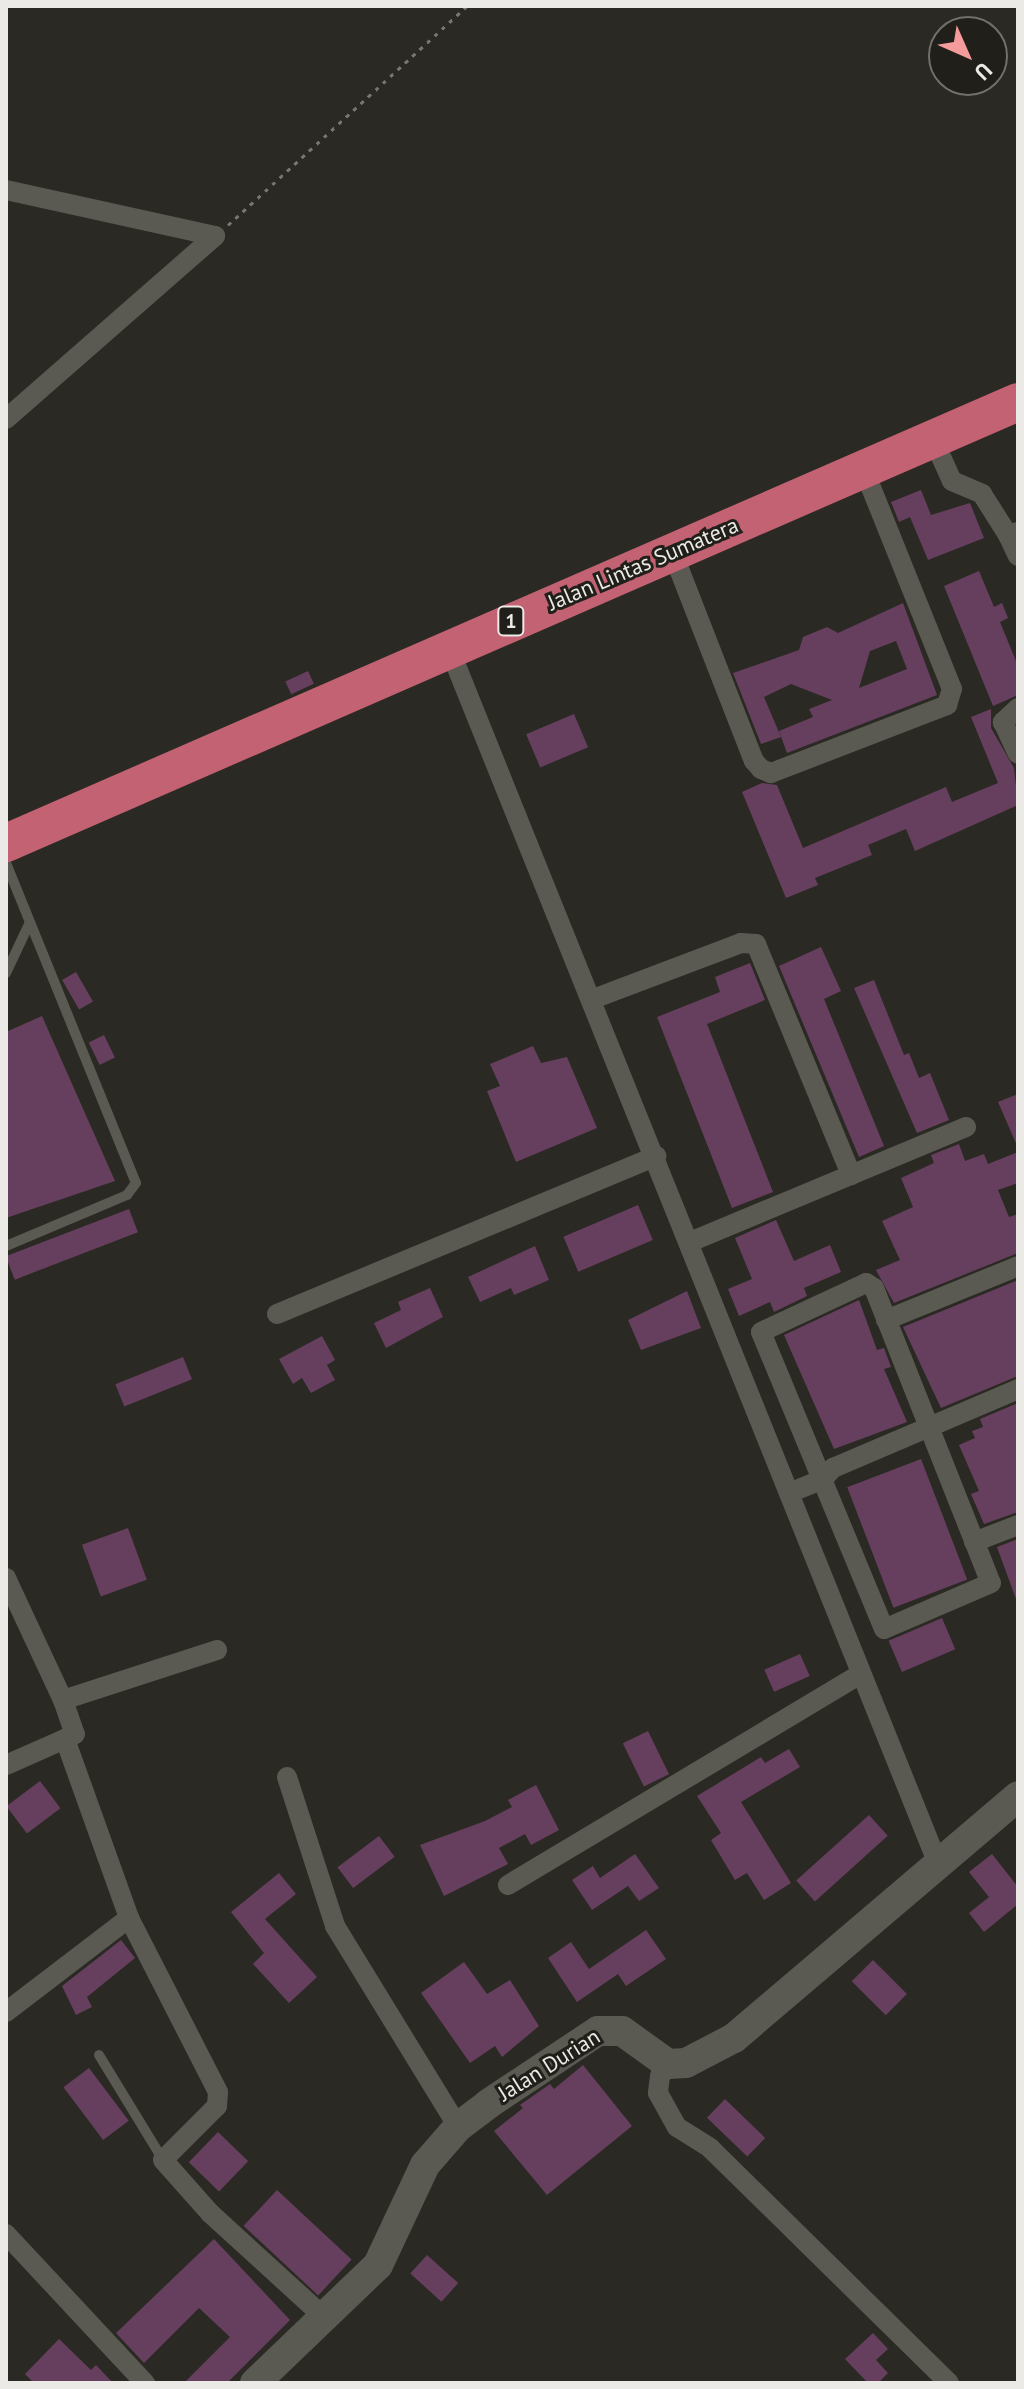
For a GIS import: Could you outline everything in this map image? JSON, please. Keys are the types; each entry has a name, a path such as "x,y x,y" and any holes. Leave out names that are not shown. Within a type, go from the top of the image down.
{"highway":[{"name":"Jalan Lintas Sumatera","path":"6,843 1018,402"}],"street":[{"path":"6,190 215,236"},
{"path":"6,419 215,236"},
{"path":"933,439 952,481 982,494 1013,534 1018,556"},
{"path":"672,551 754,761 761,769 771,773 947,705 952,689 863,468"},
{"path":"449,648 593,999 939,1866"},
{"path":"1018,708 1003,722 1018,754"},
{"path":"593,999 741,943 756,944 851,1175"},
{"path":"690,1242 966,1127"},
{"path":"277,1314 656,1156"},
{"path":"886,1320 1018,1266"},
{"path":"866,1283 874,1288 886,1320 991,1585 884,1629 762,1330 866,1283"},
{"path":"931,1433 1018,1389"},
{"path":"789,1493 823,1479 833,1468 1018,1404"},
{"path":"974,1542 1018,1525"},
{"path":"6,1578 63,1700 75,1734 6,1765"},
{"path":"63,1700 217,1650"},
{"path":"508,1885 861,1674"},
{"path":"65,1739 129,1918 219,2099 163,2160 210,2213 325,2318"},
{"path":"287,1777 335,1926 458,2127"},
{"path":"949,2383 710,2148 677,2127 658,2093 660,2076 668,2064 686,2063 757,2021 1018,1796"},
{"path":"6,2012 129,1918"},
{"name":"Jalan Durian","path":"269,2379 389,2250 425,2165 458,2127 598,2031 622,2031 668,2064"},
{"path":"6,2234 145,2383"}],"lane":[{"path":"6,863 136,1183 127,1195 6,1246"},
{"path":"6,973 30,922"},
{"path":"99,2055 163,2160"}],"path":[{"path":"215,236 467,6"}],"building":[{"path":"921,490 931,515 970,503 984,538 928,560 910,517 899,522 891,502"},
{"path":"979,571 994,607 1002,603 1008,618 1000,622 1018,666 1018,695 993,706 944,586"},
{"path":"903,603 937,695 787,753 779,731 813,717 809,709 832,700 791,684 764,697 781,737 761,744 733,673 799,650 803,637 827,627 838,633","holes":["896,641 907,669 859,688 870,651"]},
{"path":"308,671 314,684 291,694 285,682"},
{"path":"991,709 991,728 1014,768 1018,805 915,851 906,829 868,845 872,855 815,878 818,885 786,898 742,792 762,783 777,785 803,848 946,787 952,802 998,783 971,717"},
{"path":"574,714 588,747 540,767 526,734"},
{"path":"821,947 841,991 824,999 884,1146 859,1157 779,966"},
{"path":"750,963 765,1000 707,1024 773,1192 732,1208 657,1017 720,992 715,977"},
{"path":"76,972 93,1001 79,1009 62,980"},
{"path":"874,980 904,1055 909,1053 919,1078 930,1073 949,1120 917,1133 854,988"},
{"path":"42,1016 115,1181 6,1218 6,1032"},
{"path":"104,1035 115,1057 100,1065 89,1042"},
{"path":"533,1046 541,1063 567,1057 597,1128 516,1162 487,1091 500,1086 490,1064"},
{"path":"1018,1094 1018,1148 998,1102"},
{"path":"959,1144 965,1161 984,1154 988,1164 1018,1152 1018,1183 998,1190 1009,1217 1018,1214 1018,1253 894,1303 876,1270 900,1260 882,1221 913,1207 901,1178 934,1163 931,1155"},
{"path":"638,1205 653,1240 578,1272 563,1237"},
{"path":"129,1209 138,1232 15,1280 6,1256"},
{"path":"776,1220 794,1261 830,1245 841,1272 804,1288 807,1296 774,1312 770,1302 739,1316 728,1289 752,1279 735,1238"},
{"path":"535,1246 549,1280 514,1295 511,1288 480,1302 468,1277"},
{"path":"1018,1280 1018,1376 941,1408 903,1327"},
{"path":"430,1288 443,1317 386,1348 374,1323 401,1310 398,1302"},
{"path":"687,1291 701,1328 641,1350 628,1320"},
{"path":"859,1300 877,1350 884,1348 891,1367 884,1369 907,1422 834,1449 784,1335"},
{"path":"322,1336 335,1360 327,1365 335,1380 311,1393 302,1378 293,1384 279,1359"},
{"path":"183,1357 192,1379 124,1407 115,1384"},
{"path":"1018,1403 1018,1512 984,1524 971,1494 979,1491 959,1445 975,1438 972,1431 983,1427 980,1419"},
{"path":"921,1459 967,1579 893,1608 847,1487"},
{"path":"128,1528 147,1580 101,1596 82,1545"},
{"path":"1018,1539 1018,1599 1016,1599 997,1547"},
{"path":"942,1618 955,1649 902,1672 889,1641"},
{"path":"800,1654 810,1676 774,1692 764,1670"},
{"path":"648,1731 669,1774 644,1786 623,1743"},
{"path":"789,1749 800,1767 741,1802 791,1883 764,1900 747,1873 735,1880 711,1840 721,1833 697,1796 761,1757 765,1763"},
{"path":"40,1781 60,1808 27,1833 6,1806"},
{"path":"536,1785 559,1830 531,1845 525,1834 499,1848 508,1864 444,1896 420,1845 485,1821 512,1807 508,1800"},
{"path":"869,1815 888,1836 815,1901 796,1881"},
{"path":"379,1836 395,1857 353,1888 337,1867"},
{"path":"635,1854 659,1888 639,1901 628,1886 592,1910 572,1880 593,1866 600,1878"},
{"path":"992,1854 1018,1887 1018,1904 984,1932 969,1913 989,1897 969,1872"},
{"path":"279,1873 296,1894 265,1919 317,1977 289,2003 253,1964 264,1953 231,1912"},
{"path":"646,1930 666,1959 626,1986 618,1974 577,2002 548,1958 571,1942 589,1969"},
{"path":"121,1940 135,1958 87,1997 92,2007 76,2015 62,1986"},
{"path":"873,1960 907,1994 886,2015 852,1981"},
{"path":"464,1962 487,1994 510,1980 539,2026 502,2057 495,2046 470,2063 421,1993"},
{"path":"583,2065 632,2126 547,2195 494,2131 523,2108 520,2105 550,2084 554,2089"},
{"path":"89,2068 129,2121 103,2140 63,2087"},
{"path":"725,2099 765,2138 747,2157 707,2118"},
{"path":"218,2132 248,2161 219,2191 189,2162"},
{"path":"277,2190 352,2260 318,2295 244,2226"},
{"path":"214,2239 290,2320 227,2383 184,2383 230,2337 199,2308 144,2363 116,2333"},
{"path":"427,2255 458,2283 441,2302 410,2274"},
{"path":"873,2333 888,2349 876,2360 888,2373 878,2383 868,2383 845,2359"},
{"path":"59,2339 91,2370 96,2365 113,2383 34,2383 25,2374"}]}
